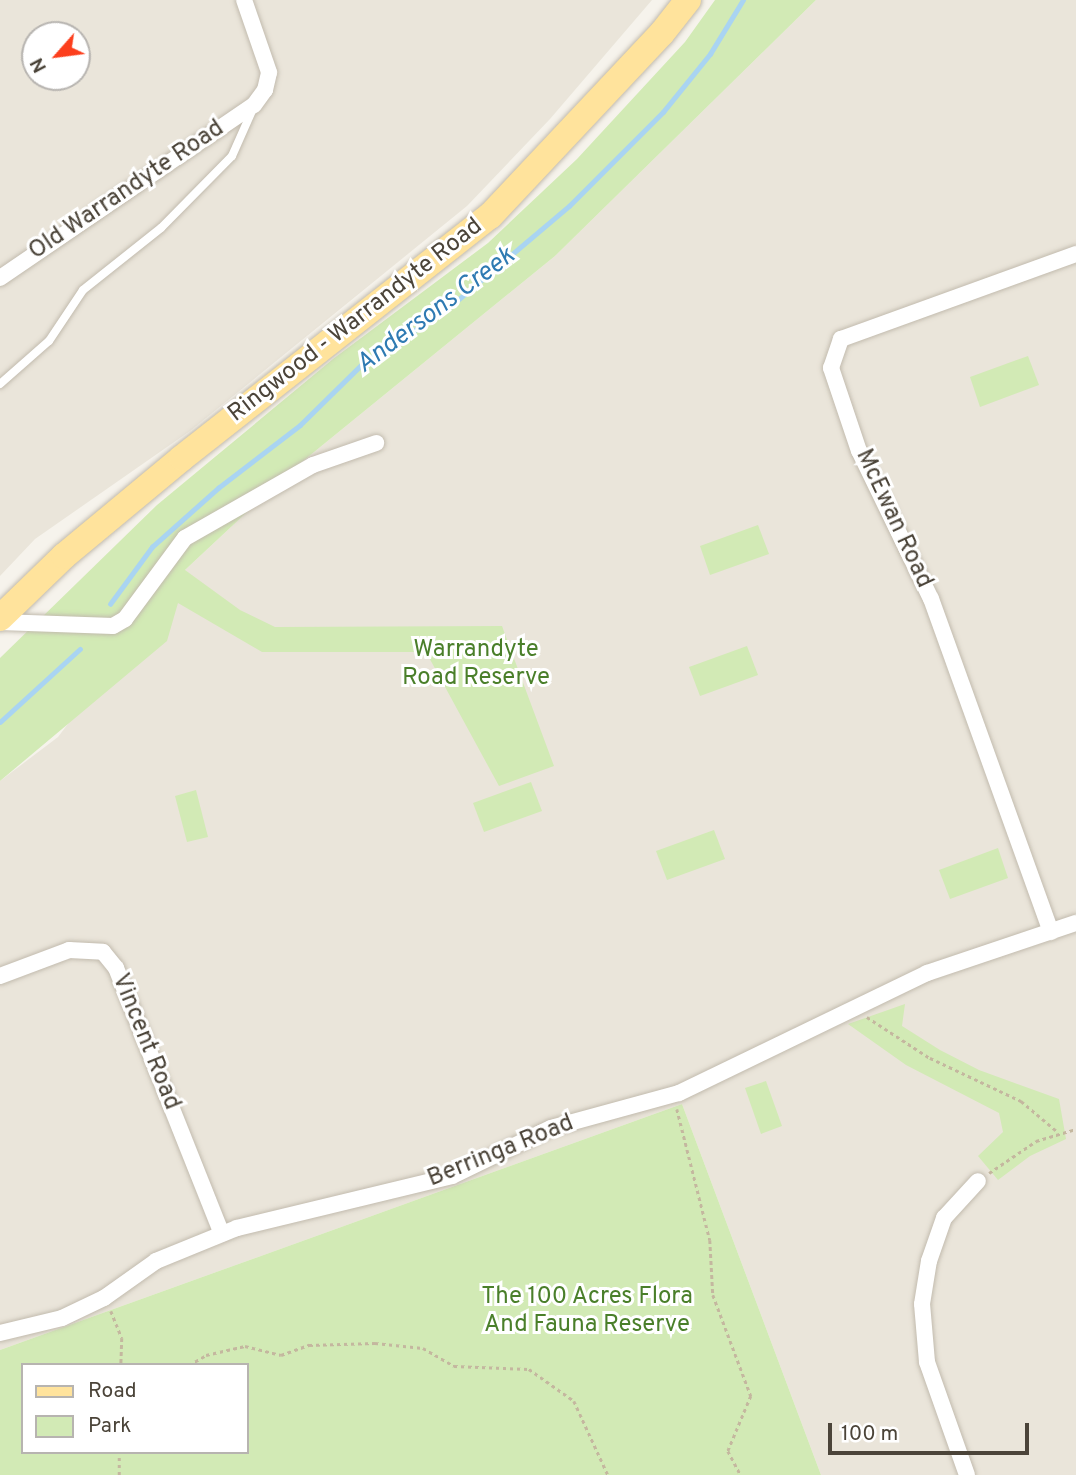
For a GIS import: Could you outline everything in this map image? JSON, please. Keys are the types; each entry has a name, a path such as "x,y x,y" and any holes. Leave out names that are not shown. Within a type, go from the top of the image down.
{"main road":[{"name":"Ringwood - Warrandyte Road","path":"0,620 64,556 171,467 490,216 662,33 688,0"}],"street":[{"name":"Old Warrandyte Road","path":"0,278 254,105 265,90 269,72 244,0"},
{"name":"McEwan Road","path":"1051,932 931,600 859,451 831,369 841,339 1076,254"},
{"name":"Ringwood - Warrandyte Road","path":"0,620 113,626 125,619 185,538 313,465 376,443"},
{"name":"Berringa Road","path":"0,1333 50,1322 104,1298 156,1262 222,1234 452,1176 551,1128 679,1093 784,1039 856,1010 927,973 1076,923"},
{"name":"Vincent Road","path":"0,976 69,950 103,952 110,960 222,1234"},
{"path":"967,1475 927,1362 922,1304 929,1261 944,1218 978,1181"}],"lane":[{"name":"Old Warrandyte Road","path":"0,384 49,341 83,290 161,228 232,156 254,105"}],"path":[{"path":"856,1010 930,1058 1021,1101 1058,1132"},
{"path":"679,1093 676,1112 710,1241 713,1295 751,1396 729,1451 741,1475"},
{"path":"978,1181 1035,1141 1058,1132 1076,1129"},
{"path":"104,1298 122,1338 121,1363"},
{"path":"192,1363 206,1355 245,1346 281,1355 309,1345 374,1343 423,1348 454,1366 529,1369 574,1401 608,1475"},
{"path":"118,1475 119,1454"}],"shaded area":[{"path":"0,0 652,0 550,119 467,206 190,431 35,539 0,576"},
{"path":"816,0 1076,0 1076,1475 821,1475 682,1104 0,1350 0,781 58,737 185,570 292,470 555,256"}],"green space":[{"name":"Warrandyte Road Reserve","path":"715,0 816,0 555,256 292,470 185,570 240,610 275,627 502,626 554,766 499,786 426,652 262,652 178,603 167,641 0,781 0,658 157,505 333,359 488,243 577,159 685,42"},
{"path":"1028,356 1039,385 980,407 970,377"},
{"path":"758,525 769,554 710,575 700,546"},
{"path":"747,646 758,675 700,696 689,667"},
{"path":"531,782 542,811 484,832 473,803"},
{"path":"196,790 208,837 187,842 175,796"},
{"path":"714,830 725,859 667,880 656,851"},
{"path":"998,848 1008,878 950,899 939,870"},
{"path":"905,1004 902,1026 940,1050 979,1070 1059,1099 1066,1139 1030,1156 998,1180 978,1156 1003,1132 999,1113 906,1065 848,1024"},
{"path":"766,1081 782,1126 761,1134 745,1088"},
{"name":"The 100 Acres Flora And Fauna Reserve","path":"682,1104 821,1475 0,1475 0,1350"}],"waterway":[{"name":"Andersons Creek","path":"110,604 152,547 218,488 300,425 362,364 446,310 569,206 663,112 710,54 743,0"},
{"name":"Andersons Creek","path":"0,722 80,649"}]}
